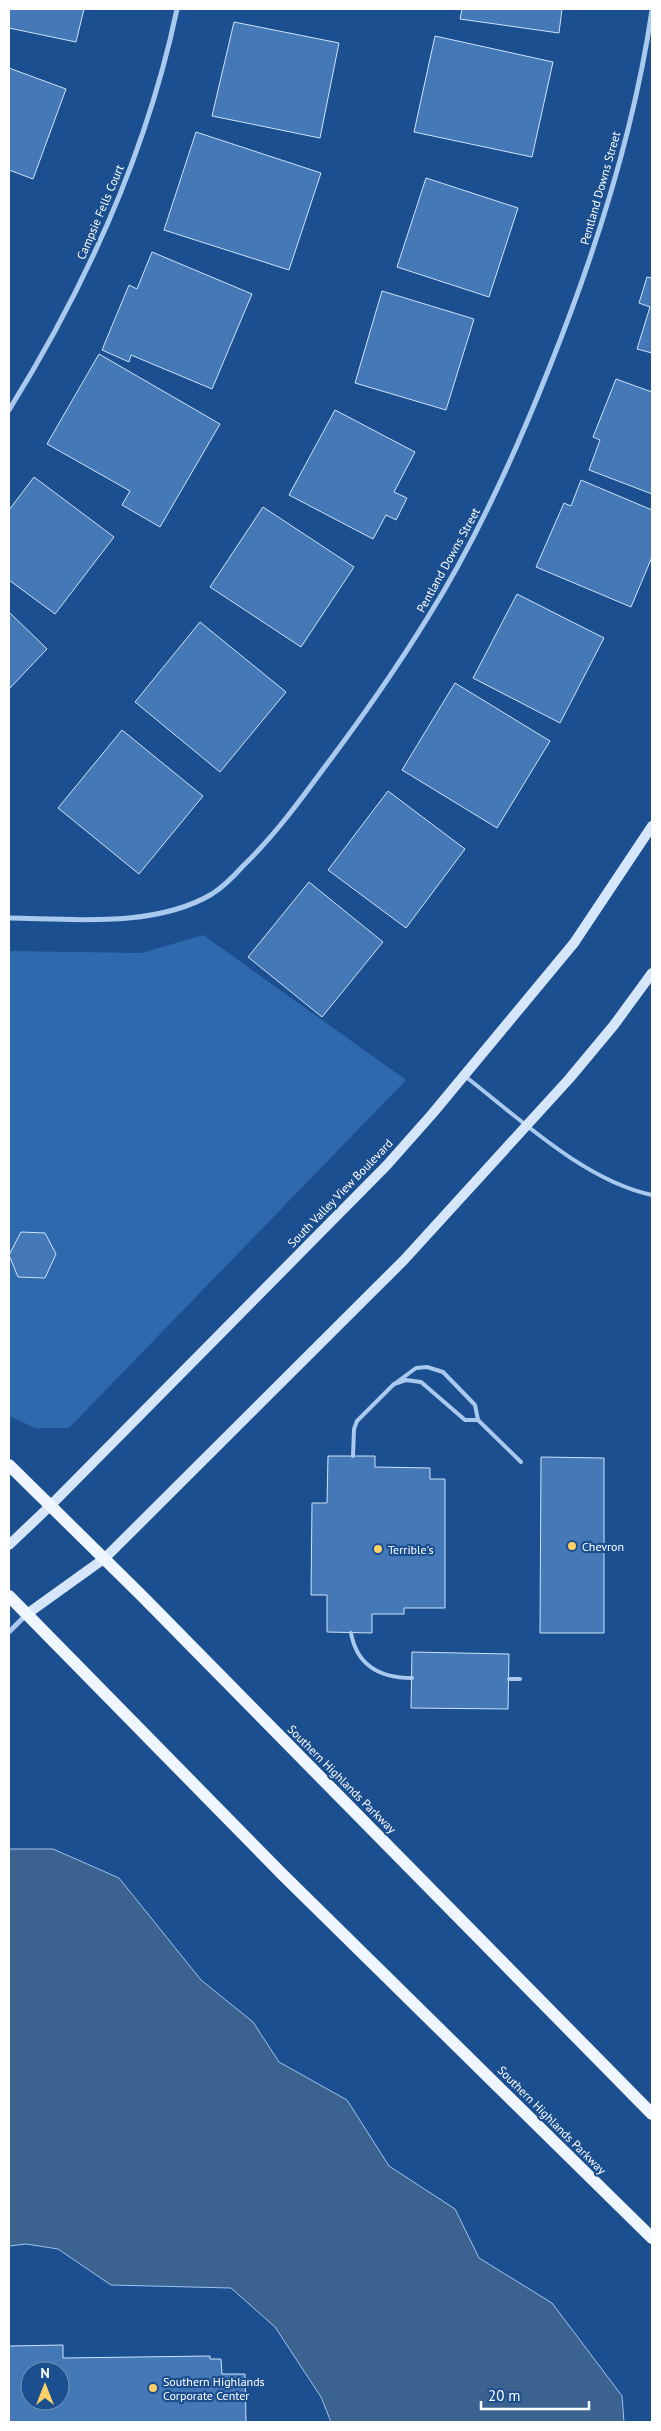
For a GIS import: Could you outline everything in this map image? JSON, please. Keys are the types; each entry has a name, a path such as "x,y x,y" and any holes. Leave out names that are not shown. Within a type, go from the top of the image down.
{"main road":[{"name":"South Valley View Boulevard","path":"9,1545 51,1505 387,1165 574,942 652,826"},
{"path":"27,1614 105,1558 404,1260 528,1125 608,1031 652,973"},
{"name":"Southern Highlands Parkway","path":"9,1465 105,1558 652,2114"},
{"name":"Southern Highlands Parkway","path":"9,1596 284,1875 652,2238"}],"street":[{"name":"Campsie Fells Court","path":"9,410 66,311 104,234 154,104 177,9"},
{"name":"Pentland Downs Street","path":"9,918 120,919 150,915 181,907 212,894 272,837 341,745 429,616 502,480 562,336 591,258 616,177 633,107 652,10"},
{"path":"9,1632 27,1614"}],"lane":[{"path":"464,1075 594,1174 637,1192 652,1195"},
{"path":"353,1456 354,1429 358,1421 394,1384 416,1368 427,1367 443,1372 475,1405 478,1420 521,1462"},
{"path":"394,1384 406,1380 421,1382 465,1420 478,1420"},
{"path":"351,1633 354,1647 364,1663 384,1675 412,1678"},
{"path":"509,1679 520,1679"}],"shaded area":[{"path":"203,935 406,1080 69,1428 35,1428 9,1416 9,951 142,953"},
{"path":"9,1849 53,1849 119,1878 201,1980 253,2022 279,2062 347,2100 389,2166 455,2209 479,2258 552,2303 622,2396 624,2422 331,2422 321,2397 275,2327 231,2288 111,2285 58,2249 26,2244 9,2246"}],"building":[{"path":"9,9 84,9 76,42 9,28"},
{"path":"462,9 562,9 559,33 460,19"},
{"path":"234,22 339,43 320,138 212,116"},
{"path":"435,36 553,62 532,157 414,132"},
{"path":"9,68 66,89 33,179 9,170"},
{"path":"196,132 321,173 289,270 164,230"},
{"path":"426,178 518,208 489,297 397,267"},
{"path":"152,252 252,294 212,389 131,355 129,362 102,350 129,285 137,289"},
{"path":"647,277 652,278 652,353 637,349 650,307 639,303"},
{"path":"382,291 474,319 446,410 355,383"},
{"path":"99,354 220,424 160,527 122,505 130,491 47,444"},
{"path":"616,379 652,392 652,494 589,470 600,440 593,437"},
{"path":"335,410 415,452 394,492 407,498 396,520 386,515 373,539 289,495"},
{"path":"34,477 114,537 55,614 9,580 9,510"},
{"path":"581,480 652,510 652,557 631,607 536,567 564,503 571,506"},
{"path":"263,507 354,567 301,647 210,587"},
{"path":"517,594 604,638 560,723 473,678"},
{"path":"9,612 47,649 9,689"},
{"path":"200,622 286,692 220,772 135,702"},
{"path":"455,683 550,741 497,828 402,770"},
{"path":"122,730 203,796 139,874 58,808"},
{"path":"388,791 465,849 406,928 328,870"},
{"path":"309,882 383,942 322,1017 248,957"},
{"path":"21,1232 45,1233 56,1254 45,1278 18,1277 9,1255"},
{"name":"Terrible's","path":"328,1456 375,1456 375,1467 430,1468 430,1479 445,1479 445,1608 404,1608 404,1614 372,1614 372,1633 327,1632 327,1595 311,1595 312,1503 327,1503"},
{"name":"Chevron","path":"541,1457 604,1458 604,1633 540,1633"},
{"path":"412,1652 509,1654 508,1709 411,1708"},
{"name":"Southern Highlands Corporate Center","path":"63,2345 63,2358 210,2356 210,2359 221,2359 222,2374 245,2374 246,2422 9,2422 9,2346"}],"place":[{"name":"Chevron","path":"572,1546"},
{"name":"Terrible's","path":"378,1549"},
{"name":"Southern Highlands Corporate Center","path":"153,2388"}]}
